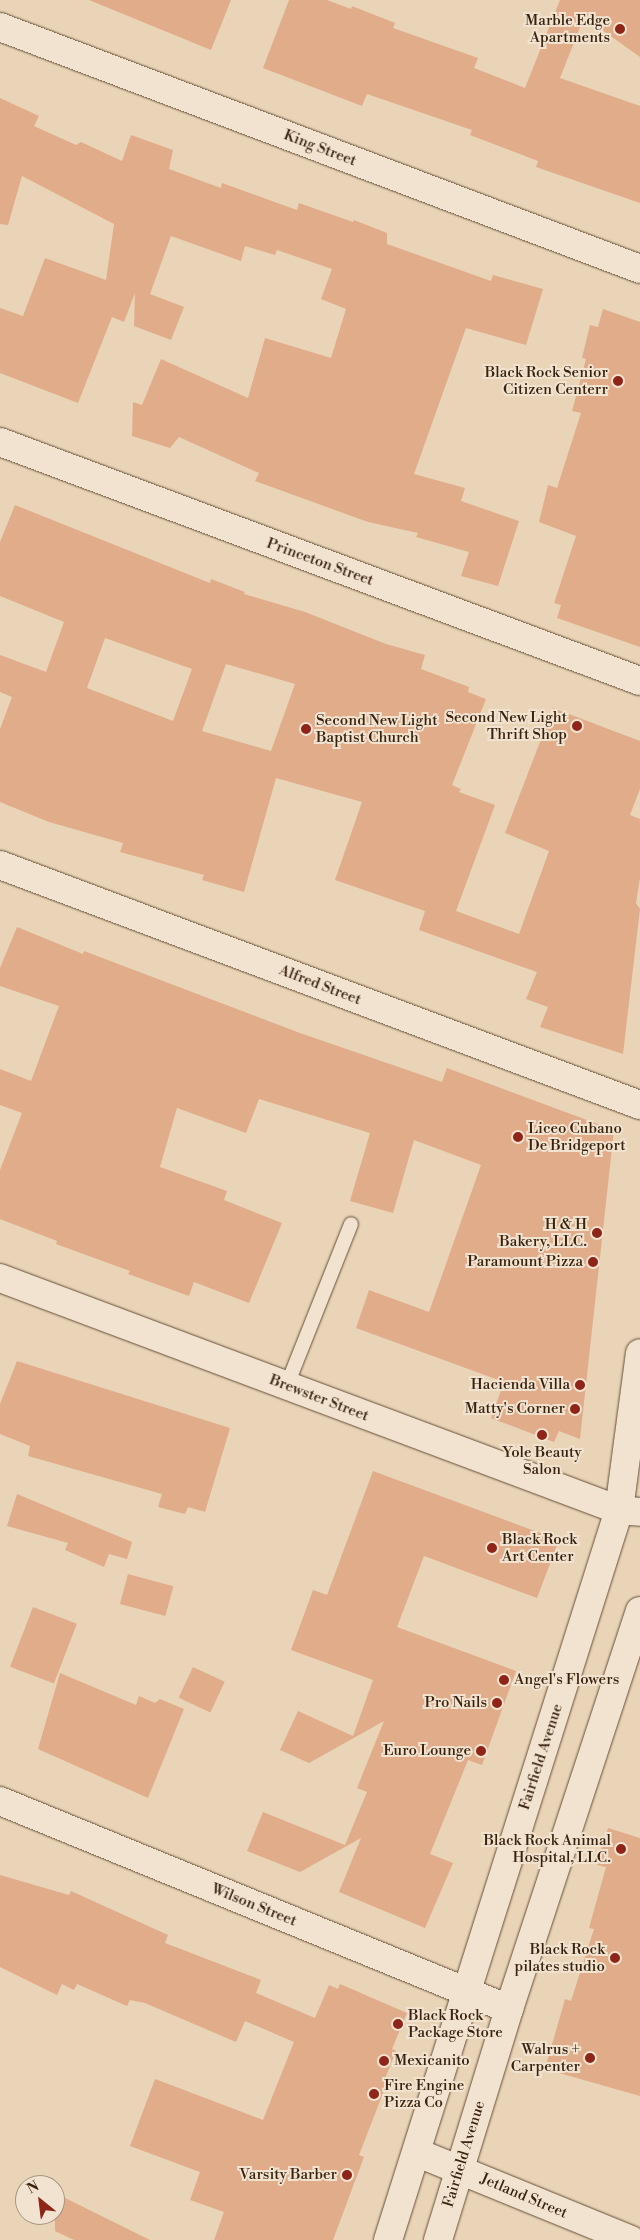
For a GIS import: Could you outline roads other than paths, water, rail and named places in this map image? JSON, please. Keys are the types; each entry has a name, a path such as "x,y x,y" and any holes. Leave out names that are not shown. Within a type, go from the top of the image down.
{"street":[{"name":"King Street","path":"0,27 640,269"},
{"name":"Princeton Street","path":"0,442 640,681"},
{"name":"Alfred Street","path":"0,865 640,1105"},
{"name":"Brewster Street","path":"0,1278 630,1511"},
{"name":"Fairfield Avenue","path":"388,2240 418,2153 467,1992 630,1511 640,1353"},
{"name":"Fairfield Avenue","path":"438,2240 509,2009 640,1611"},
{"name":"Wilson Street","path":"0,1801 509,2009"},
{"name":"Jetland Street","path":"418,2153 460,2168 630,2240"}],"lane":[{"path":"286,1385 351,1224"}],"place":[{"name":"Marble Edge Apartments","path":"620,29"},
{"name":"Black Rock Senior Citizen Centerr","path":"618,381"},
{"name":"Second New Light Thrift Shop","path":"577,726"},
{"name":"Second New Light Baptist Church","path":"306,729"},
{"name":"Liceo Cubano De Bridgeport","path":"518,1137"},
{"name":"H & H Bakery, LLC.","path":"597,1233"},
{"name":"Paramount Pizza","path":"593,1262"},
{"name":"Hacienda Villa","path":"580,1385"},
{"name":"Matty's Corner","path":"575,1409"},
{"name":"Yole Beauty Salon","path":"542,1435"},
{"name":"Black Rock Art Center","path":"492,1548"},
{"name":"Angel's Flowers","path":"504,1680"},
{"name":"Pro Nails","path":"497,1703"},
{"name":"Euro Lounge","path":"481,1751"},
{"name":"Black Rock Animal Hospital, LLC.","path":"621,1849"},
{"name":"Black Rock pilates studio","path":"615,1958"},
{"name":"Black Rock Package Store","path":"398,2024"},
{"name":"Walrus + Carpenter","path":"590,2058"},
{"name":"Mexicanito","path":"384,2061"},
{"name":"Fire Engine Pizza Co","path":"374,2094"},
{"name":"Varsity Barber","path":"347,2175"}]}
